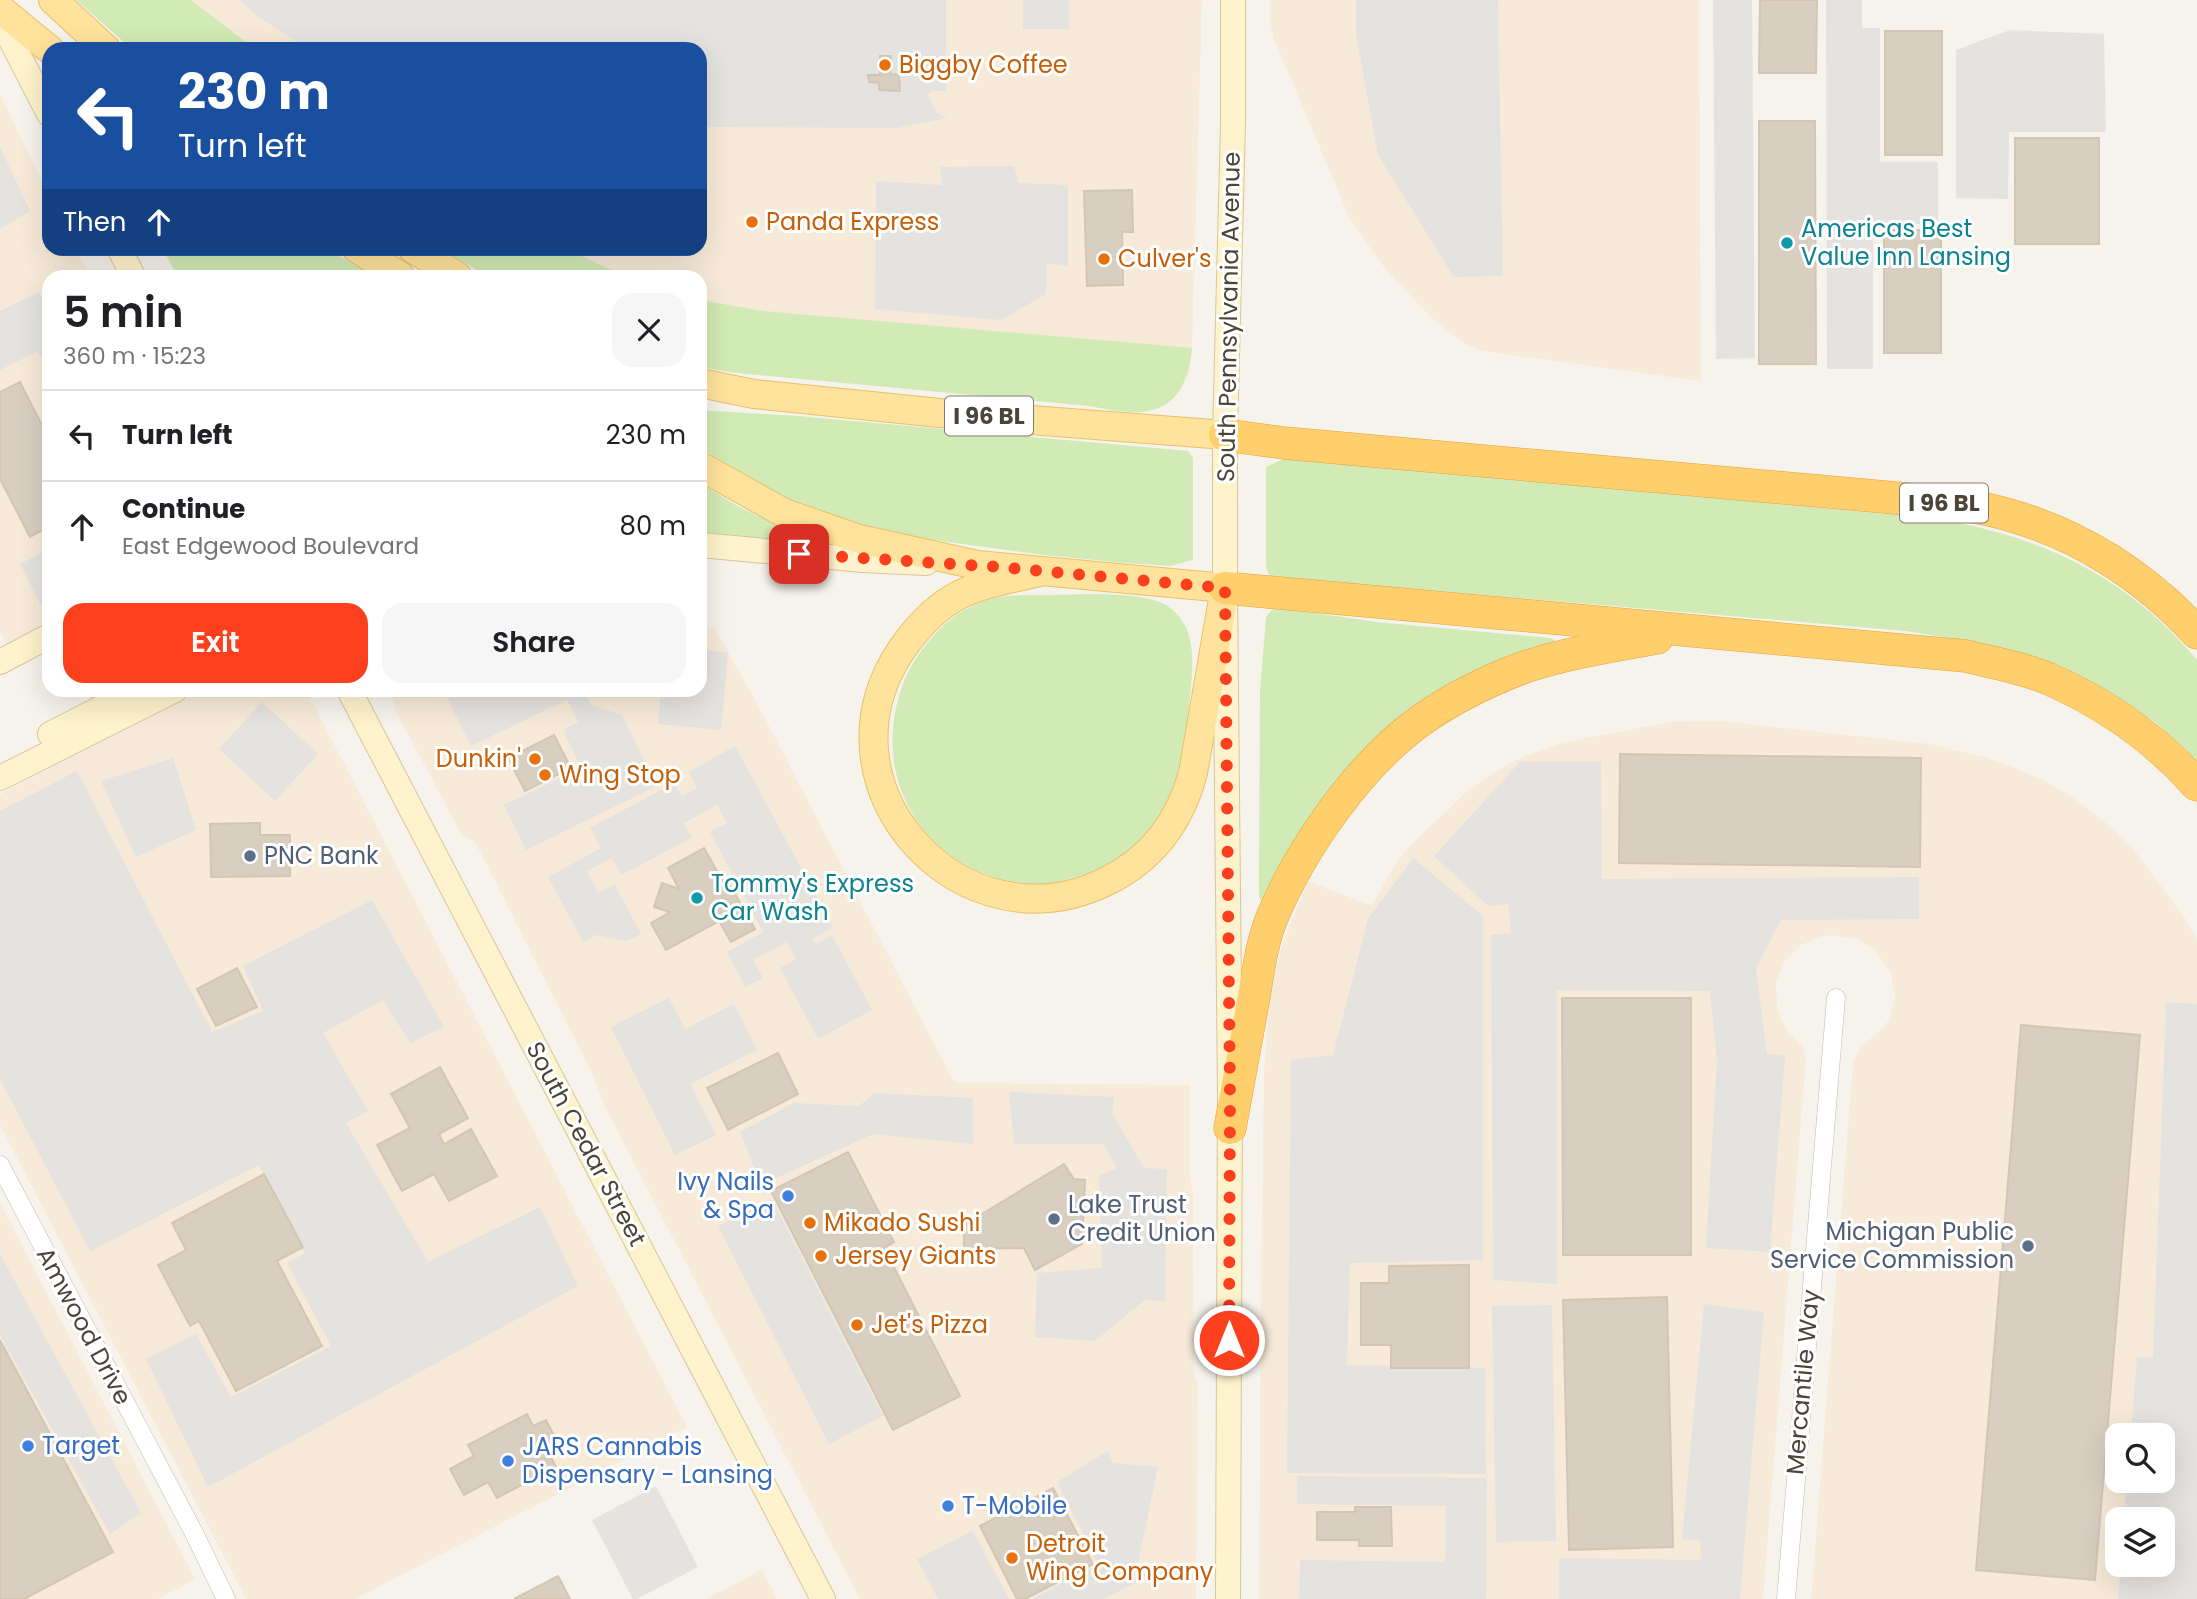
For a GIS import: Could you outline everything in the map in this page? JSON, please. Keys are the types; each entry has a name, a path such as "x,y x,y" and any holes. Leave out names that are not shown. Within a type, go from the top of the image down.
{"highway":[{"name":"I 96 BL","path":"1225,435 1284,443 1885,497 1979,508 2044,526 2097,551 2155,592 2197,633"},
{"path":"1225,588 1966,656 2048,678 2127,722 2178,764 2197,785"},
{"path":"1230,1128 1257,976 1270,922 1294,874 1329,815 1371,765 1422,719 1503,676 1582,651 1697,630"}],"main road":[{"path":"54,0 99,42"},
{"name":"South Pennsylvania Avenue","path":"1228,1599 1230,1128 1225,435 1233,124 1233,0"},
{"path":"0,9 42,43"},
{"path":"0,19 42,100"},
{"path":"369,256 391,270"},
{"path":"425,256 447,270"},
{"name":"I 96 BL","path":"707,384 754,394 940,413 1225,435"},
{"path":"707,395 754,394"},
{"path":"707,470 767,505 817,525 859,538 977,565"},
{"path":"707,546 863,560 977,565 1043,571 1225,588 1193,773 1186,795 1171,825 1152,850 1133,867 1093,888 1067,895 1023,898 995,893 959,880 933,862 914,844 884,794 877,774 873,734 876,709 891,667 911,636 930,616 964,593 1043,571"},
{"path":"0,662 42,640"},
{"path":"0,760 122,697"},
{"path":"0,778 161,697"},
{"name":"South Cedar Street","path":"353,697 823,1599"}],"street":[{"name":"Mercantile Way","path":"1786,1599 1836,998"},
{"name":"Amwood Drive","path":"0,1166 194,1533 226,1599"}],"shaded area":[{"path":"76,0 1202,0 1192,348 1189,372 1179,391 1163,406 1132,413 1090,406 737,373 707,368 707,270 477,270 454,256 707,256 707,42 124,42"},
{"path":"239,0 946,0 946,91 931,91 928,95 936,112 947,118 897,128 707,127 707,42 297,42 260,18"},
{"path":"1023,0 1069,0 1069,29 1023,29"},
{"path":"1270,0 1699,0 1701,381 1483,351 1465,344 1433,319 1386,270 1350,219 1274,39 1270,22"},
{"path":"1356,0 1498,0 1503,276 1454,277 1378,155 1356,34"},
{"path":"1713,0 1752,0 1755,358 1716,359"},
{"path":"1826,0 1862,0 1862,28 1880,28 1880,162 1938,162 1938,224 1873,224 1873,369 1827,369"},
{"path":"2010,30 2104,34 2106,132 2009,132 2008,199 1956,198 1956,50"},
{"path":"0,94 42,181 42,256 80,256 87,270 42,270 42,626 6,644 0,631"},
{"path":"0,147 30,211 0,229"},
{"path":"1014,166 1019,183 1068,185 1068,266 1047,263 1046,294 1001,320 875,309 876,181 942,185 940,167"},
{"path":"39,292 42,297 42,358 38,351 0,370 0,311"},
{"path":"42,553 42,607 20,564"},
{"path":"707,627 714,627 758,705 953,1080 958,1083 1190,1085 1194,1374 1198,1384 1196,1599 860,1599 604,1105 593,1075 475,842 462,836 396,711 392,697 707,697"},
{"path":"707,650 728,653 721,730 658,724 660,697 707,697"},
{"path":"187,697 310,697 687,1427 355,1599 246,1599 0,1125 0,794"},
{"path":"446,697 587,697 591,705 622,715 657,786 526,850 504,805 581,768 563,730 578,722 567,700 471,746"},
{"path":"262,702 318,754 275,801 219,749"},
{"path":"1719,721 1929,744 1988,758 2045,781 2074,798 2106,823 2134,850 2185,918 2197,941 2197,1599 1811,1599 1853,1062 1860,1048 1885,1026 1895,997 1891,973 1875,950 1857,939 1833,935 1801,945 1785,961 1776,982 1777,1006 1781,1018 1787,1030 1803,1047 1806,1058 1763,1599 1259,1599 1264,1072 1272,987 1281,949 1308,881 1372,906 1395,864 1409,847 1467,791 1523,757 1556,745 1673,722"},
{"path":"735,746 833,927 813,939 816,944 832,935 872,1010 818,1039 780,968 796,959 787,942 753,960 763,978 745,987 727,952 763,932 710,832 727,823 717,805 684,823 692,838 621,875 612,858 587,871 598,893 615,885 641,934 627,941 596,935 583,942 548,877 601,848 590,828 674,783 682,796 697,788 689,772"},
{"path":"173,758 196,830 136,857 101,781"},
{"path":"1520,762 1601,762 1602,879 1919,877 1919,919 1781,920 1756,969 1767,1054 1785,1056 1770,1252 1706,1248 1717,1060 1710,991 1557,990 1557,1284 1493,1280 1491,935 1511,933 1508,904 1488,906 1434,856"},
{"path":"77,771 212,1032 263,1011 243,966 372,900 444,1027 410,1043 383,1000 323,1033 368,1111 346,1123 428,1262 540,1207 578,1286 208,1487 146,1359 196,1334 231,1397 331,1346 287,1263 305,1253 259,1165 90,1251 0,1079 0,811"},
{"path":"1413,858 1483,916 1483,1260 1350,1263 1347,1365 1485,1368 1486,1474 1287,1473 1291,1060 1333,1055 1368,919"},
{"path":"669,998 685,1029 734,1004 757,1050 690,1084 716,1135 675,1155 611,1027"},
{"path":"2166,1002 2197,1004 2197,1599 2118,1599 2120,1577 2175,1577 2175,1507 2125,1507 2126,1493 2175,1493 2175,1423 2132,1423 2137,1357 2153,1358"},
{"path":"1009,1092 1114,1097 1112,1113 1144,1168 1167,1169 1165,1301 1145,1300 1095,1341 1035,1337 1037,1273 1102,1268 1099,1175 1117,1168 1103,1144 1014,1144"},
{"path":"875,1093 973,1098 973,1144 873,1134 761,1185 740,1132 794,1103 859,1106"},
{"path":"772,1199 883,1416 829,1444 718,1226"},
{"path":"0,1203 195,1579 158,1599 0,1599"},
{"path":"0,1254 141,1513 110,1534 0,1335"},
{"path":"1704,1304 1764,1312 1740,1599 1559,1599 1559,1558 1701,1560 1700,1541 1682,1539"},
{"path":"1552,1305 1556,1541 1496,1542 1492,1306"},
{"path":"1108,1451 1113,1463 1158,1467 1138,1563 1145,1578 1104,1599 1032,1599 1098,1564 1057,1482"},
{"path":"1297,1476 1487,1478 1486,1599 1299,1599 1300,1560 1445,1562 1446,1506 1297,1504"},
{"path":"656,1486 698,1567 633,1599 592,1520"},
{"path":"973,1531 1009,1599 938,1599 917,1559"},
{"path":"762,1570 777,1599 706,1599"}],"green space":[{"path":"76,0 191,0 246,42 124,42"},
{"path":"167,256 339,256 362,270 174,270"},
{"path":"454,256 582,256 611,270 477,270"},
{"path":"707,301 763,311 1192,348 1188,371 1172,400 1146,411 1129,412 1090,406 707,368"},
{"path":"707,410 1188,451 1193,458 1193,560 1170,566 1125,563 888,534 779,495 707,452"},
{"path":"1290,459 1931,518 2008,535 2044,548 2110,582 2141,604 2170,630 2197,660 2197,760 2154,721 2104,689 2079,676 1992,645 1906,631 1271,577 1266,565 1266,467"},
{"path":"707,487 739,507 797,534 799,539 795,542 707,534"},
{"path":"1113,595 1146,598 1170,608 1185,626 1192,649 1187,726 1175,782 1165,807 1151,830 1132,849 1109,865 1079,876 1038,884 1004,880 973,869 946,852 924,830 907,804 896,774 892,742 896,708 912,664 942,627 967,608 987,600 1011,596"},
{"path":"1282,608 1376,622 1550,638 1558,642 1480,673 1262,902 1259,897 1260,691 1266,617 1273,609"}],"building":[{"path":"1760,0 1817,0 1816,73 1759,73"},
{"path":"1885,31 1942,31 1942,155 1885,155"},
{"name":"Biggby Coffee","path":"880,56 891,56 890,74 899,75 900,91 879,90 879,83 869,82 868,75 880,75"},
{"name":"Americas Best Value Inn Lansing","path":"1759,121 1815,121 1816,364 1759,364"},
{"path":"2015,138 2099,138 2099,244 2015,244"},
{"name":"Culver's","path":"1132,190 1133,232 1122,232 1123,285 1087,286 1084,191"},
{"path":"1884,230 1941,230 1941,353 1884,353"},
{"path":"20,382 42,425 42,531 30,537 0,479 0,392"},
{"path":"554,735 571,768 525,791 508,758"},
{"path":"1620,754 1921,758 1920,867 1619,863"},
{"name":"PNC Bank","path":"260,823 260,835 290,835 290,876 211,877 210,824"},
{"name":"Tommy's Express Car Wash","path":"704,848 722,880 726,878 755,929 731,942 719,921 666,950 651,923 670,912 654,907 662,883 679,889 668,868"},
{"path":"237,968 257,1007 216,1026 197,989"},
{"path":"1562,998 1691,998 1691,1255 1563,1255"},
{"path":"2021,1025 2140,1035 2108,1423 2105,1423 2105,1459 2095,1580 1976,1570"},
{"path":"778,1053 798,1094 728,1130 707,1088"},
{"path":"440,1067 468,1118 439,1134 444,1144 471,1129 497,1176 449,1201 434,1174 402,1191 377,1145 410,1128 391,1094"},
{"path":"848,1152 894,1242 884,1248 960,1396 893,1430 771,1191"},
{"path":"1064,1164 1074,1179 1085,1180 1082,1244 1035,1270 1024,1248 964,1249 964,1225"},
{"path":"264,1174 303,1247 277,1261 322,1346 236,1391 199,1321 190,1326 158,1265 186,1250 172,1223"},
{"path":"1469,1265 1469,1368 1391,1368 1391,1345 1361,1345 1361,1283 1389,1283 1389,1266"},
{"path":"1667,1297 1673,1547 1569,1550 1563,1300"},
{"name":"Target","path":"0,1340 113,1552 24,1599 0,1599"},
{"name":"JARS Cannabis Dispensary - Lansing","path":"527,1414 533,1426 546,1420 560,1447 549,1453 556,1467 497,1498 488,1482 464,1495 450,1469 474,1456 468,1445"},
{"path":"1053,1488 1093,1564 1025,1599 1017,1599 980,1526"},
{"path":"1355,1507 1391,1507 1392,1546 1359,1546 1359,1540 1317,1540 1317,1512 1355,1512"},
{"path":"558,1576 570,1599 514,1599"}],"place":[{"name":"Biggby Coffee","path":"885,65"},
{"name":"Panda Express","path":"752,222"},
{"name":"Americas Best Value Inn Lansing","path":"1787,243"},
{"name":"Culver's","path":"1104,259"},
{"name":"Dunkin'","path":"535,759"},
{"name":"Wing Stop","path":"545,775"},
{"name":"PNC Bank","path":"250,856"},
{"name":"Tommy's Express Car Wash","path":"697,898"},
{"name":"Ivy Nails & Spa","path":"788,1196"},
{"name":"Lake Trust Credit Union","path":"1054,1219"},
{"name":"Mikado Sushi","path":"810,1223"},
{"name":"Michigan Public Service Commission","path":"2028,1246"},
{"name":"Jersey Giants","path":"821,1256"},
{"name":"Jet's Pizza","path":"857,1325"},
{"name":"Target","path":"28,1446"},
{"name":"JARS Cannabis Dispensary - Lansing","path":"508,1461"},
{"name":"T-Mobile","path":"948,1506"},
{"name":"Detroit Wing Company","path":"1012,1558"}],"route":[{"path":"799,554 977,565 1225,588 1230,1097 1229,1340"}]}
